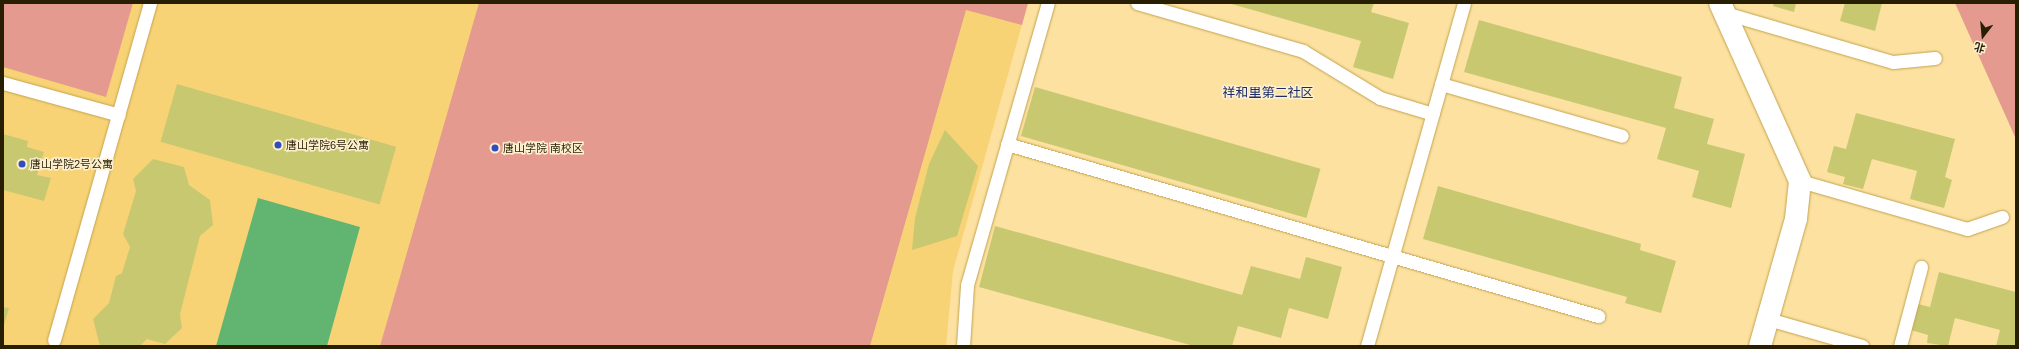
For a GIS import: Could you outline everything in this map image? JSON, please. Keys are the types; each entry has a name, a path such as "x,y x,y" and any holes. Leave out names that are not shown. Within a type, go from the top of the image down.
{"street":[{"path":"1723,8 1800,181 1796,219 1760,346"}],"lane":[{"path":"54,340 150,3"},
{"path":"963,346 967,285 1048,3"},
{"path":"1137,3 1303,51 1380,98 1432,114"},
{"path":"1367,346 1464,3"},
{"path":"1723,8 1893,62 1935,58"},
{"path":"3,82 119,115"},
{"path":"1441,84 1622,136"},
{"path":"1007,144 1598,316"},
{"path":"1800,181 1967,229 2002,217"},
{"path":"1900,346 1922,267"},
{"path":"1768,319 1862,346"}],"shaded area":[{"name":"唐山学院 南校区","path":"3,3 1028,3 953,271 946,346 3,346"},
{"path":"3,3 133,3 106,97 3,67"},
{"path":"479,3 1028,3 1022,25 966,10 870,346 380,346"},
{"path":"1955,3 2016,3 2016,139"},
{"path":"258,198 360,227 327,346 216,346"}],"building":[{"path":"1228,3 1374,3 1371,12 1409,23 1393,79 1353,67 1361,41"},
{"path":"1774,3 1796,3 1794,12 1773,6"},
{"path":"1845,3 1882,3 1875,31 1840,21"},
{"path":"1479,20 1682,77 1674,108 1714,119 1707,144 1745,154 1731,208 1692,197 1699,171 1657,159 1666,128 1464,72"},
{"name":"唐山学院6号公寓","path":"177,84 396,147 380,205 160,142"},
{"path":"1035,87 1320,169 1306,218 1021,136"},
{"path":"1856,113 1955,139 1945,177 1952,180 1944,208 1910,199 1917,171 1872,159 1863,189 1843,184 1845,177 1827,172 1834,146 1846,149"},
{"path":"945,130 978,166 957,236 912,250 915,218 929,164"},
{"name":"唐山学院2号公寓","path":"3,134 28,141 27,147 44,152 37,175 51,178 44,201 3,190"},
{"path":"153,159 184,167 189,185 210,200 213,225 200,236 180,314 182,328 165,344 147,339 140,346 100,346 93,319 109,303 116,276 122,273 130,247 123,234 136,191 133,179"},
{"path":"1438,186 1641,244 1640,250 1676,261 1661,313 1625,303 1627,297 1423,239"},
{"path":"995,226 1242,295 1251,266 1300,279 1306,257 1342,267 1328,319 1289,308 1281,338 1238,326 1232,346 1194,346 979,287"},
{"path":"1939,272 2016,292 2016,346 1996,346 2000,330 1955,318 1948,346 1927,343 1928,335 1911,330 1918,304 1930,307"},
{"path":"3,307 9,308 3,329"}],"place":[{"name":"唐山学院6号公寓","path":"278,145"},
{"name":"唐山学院 南校区","path":"495,148"},
{"name":"唐山学院2号公寓","path":"22,164"}],"district":[{"name":"祥和里第二社区","path":"1268,93"}]}
